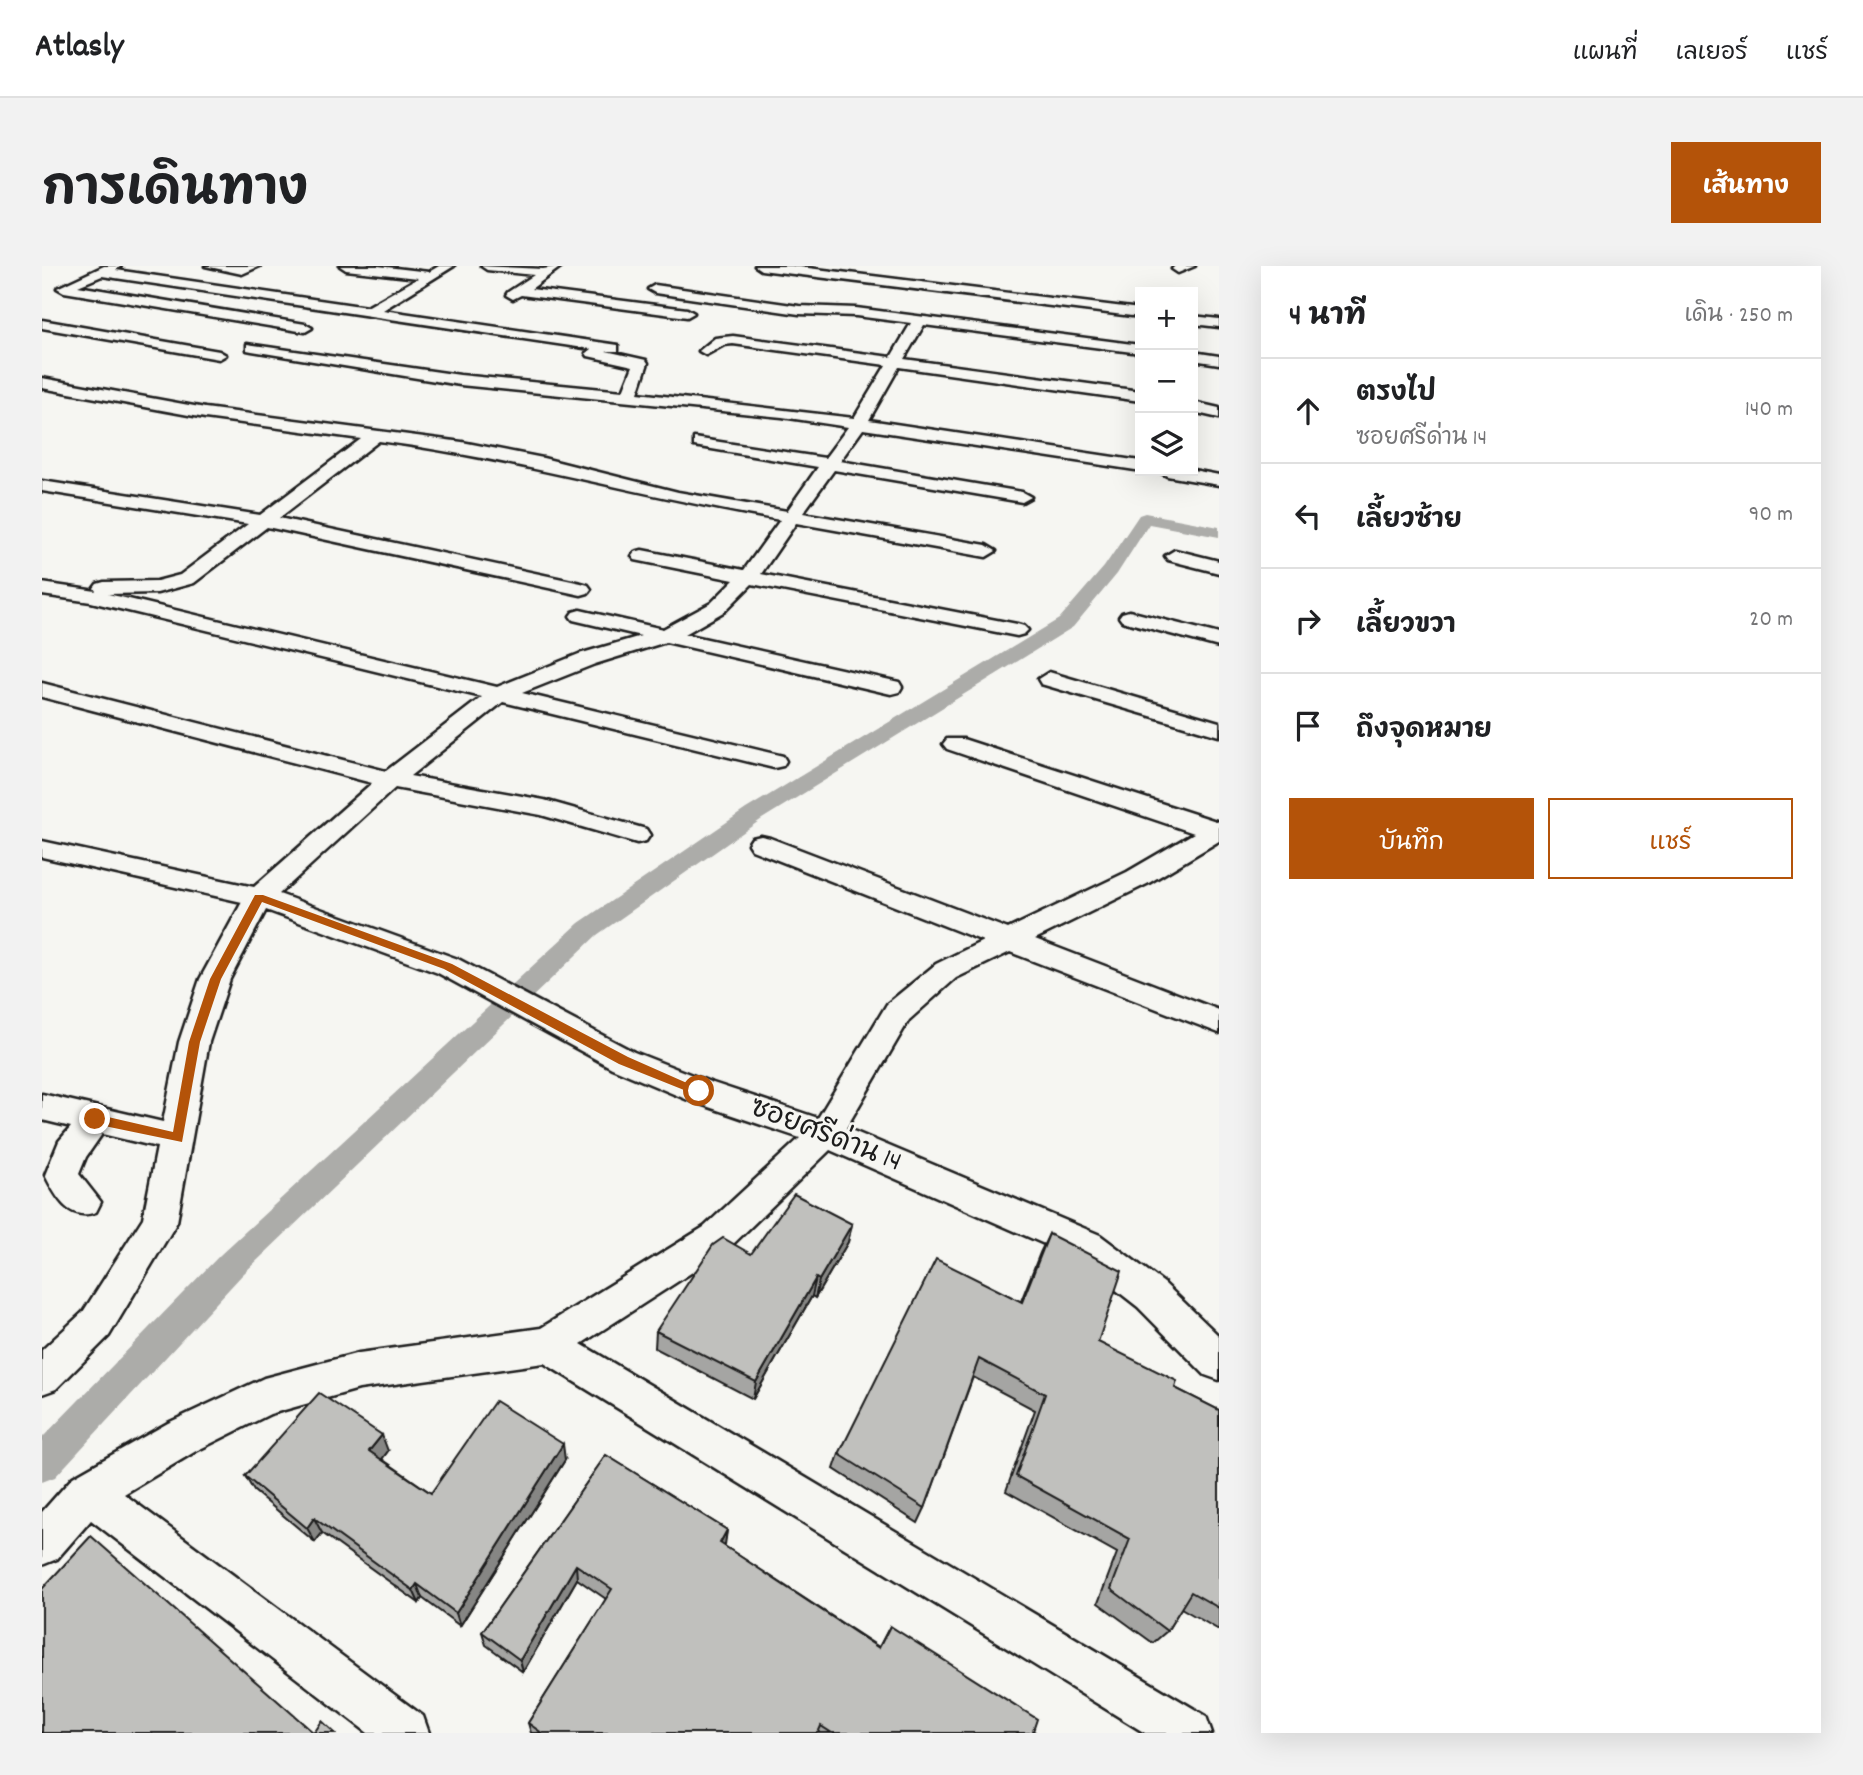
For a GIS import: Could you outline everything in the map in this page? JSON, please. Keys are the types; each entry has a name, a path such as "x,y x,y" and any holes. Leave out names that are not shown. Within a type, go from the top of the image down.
{"street":[{"path":"115,266 64,288 305,328"},
{"path":"211,266 242,270 254,266"},
{"path":"346,266 430,276"},
{"path":"369,312 448,266"},
{"path":"487,266 551,269"},
{"path":"761,266 1135,312"},
{"path":"505,301 551,269"},
{"path":"101,272 613,348"},
{"path":"655,289 799,310 856,312 1135,348"},
{"path":"518,291 702,315"},
{"path":"608,303 624,292"},
{"path":"42,323 64,312"},
{"path":"354,317 638,360 641,363 628,398"},
{"path":"42,1376 96,1324 160,1222 178,1139 194,1042 215,979 259,897 390,779 500,694 587,659 667,635 718,607 750,575 859,423 920,320"},
{"path":"1198,321 1219,323"},
{"path":"86,333 110,322"},
{"path":"42,323 183,351 219,355"},
{"path":"134,341 157,330"},
{"path":"183,351 207,338"},
{"path":"706,351 720,341 733,340 1135,395"},
{"path":"252,347 460,380 762,409 1135,466"},
{"path":"1206,358 1219,349"},
{"path":"42,395 50,385 374,437 501,454 678,497 986,551"},
{"path":"1198,408 1219,412"},
{"path":"43,588 157,587 187,579 374,437"},
{"path":"700,442 1022,497"},
{"path":"1196,476 1219,480"},
{"path":"42,486 265,521 581,589"},
{"path":"642,556 750,575 1017,630"},
{"path":"1175,556 1219,567"},
{"path":"43,588 91,596 774,761"},
{"path":"580,616 891,687"},
{"path":"1129,617 1219,641"},
{"path":"1049,679 1219,729"},
{"path":"42,690 390,779 544,808 637,835"},
{"path":"955,744 1218,832"},
{"path":"42,1544 88,1492 182,1437 264,1397 359,1371 548,1345 716,1238 826,1134 898,1012 946,971 1137,878 1218,832"},
{"path":"761,844 1009,938 1219,1022"},
{"name":"ซอยศรีด่าน 14","path":"42,849 259,897 448,967 647,1070 826,1134 1087,1246 1151,1295 1219,1362"},
{"path":"42,1107 178,1139"},
{"path":"84,1202 69,1187 62,1175 71,1151 95,1119"},
{"path":"548,1345 1189,1733"},
{"path":"88,1492 406,1733"}],"building":[{"path":"794,1194 852,1224 819,1280 816,1278 756,1382 656,1331 713,1245 723,1238 751,1254"},
{"path":"1049,1234 1122,1271 1098,1342 1177,1381 1175,1388 1219,1410 1219,1608 1191,1592 1167,1631 1111,1589 1130,1539 1016,1476 1045,1394 979,1359 925,1508 839,1454 936,1259 1022,1302"},
{"path":"319,1393 382,1435 369,1451 431,1493 495,1401 563,1444 456,1613 417,1584 413,1590 314,1518 307,1528 245,1476"},
{"path":"606,1455 727,1530 720,1543 879,1648 890,1626 1037,1719 1033,1731 1036,1733 832,1733 821,1726 818,1733 542,1733 528,1723 612,1589 576,1565 520,1660 482,1632"},
{"path":"91,1536 314,1733 42,1733 42,1589"},
{"path":"322,1721 335,1733 314,1733"}],"waterway":[{"path":"42,1464 231,1265 588,929 754,814 1066,623 1111,570 1145,518 1219,532"}],"route":[{"path":"95,1119 178,1139 194,1042 215,979 259,897 448,967 623,1060 699,1091"}]}
